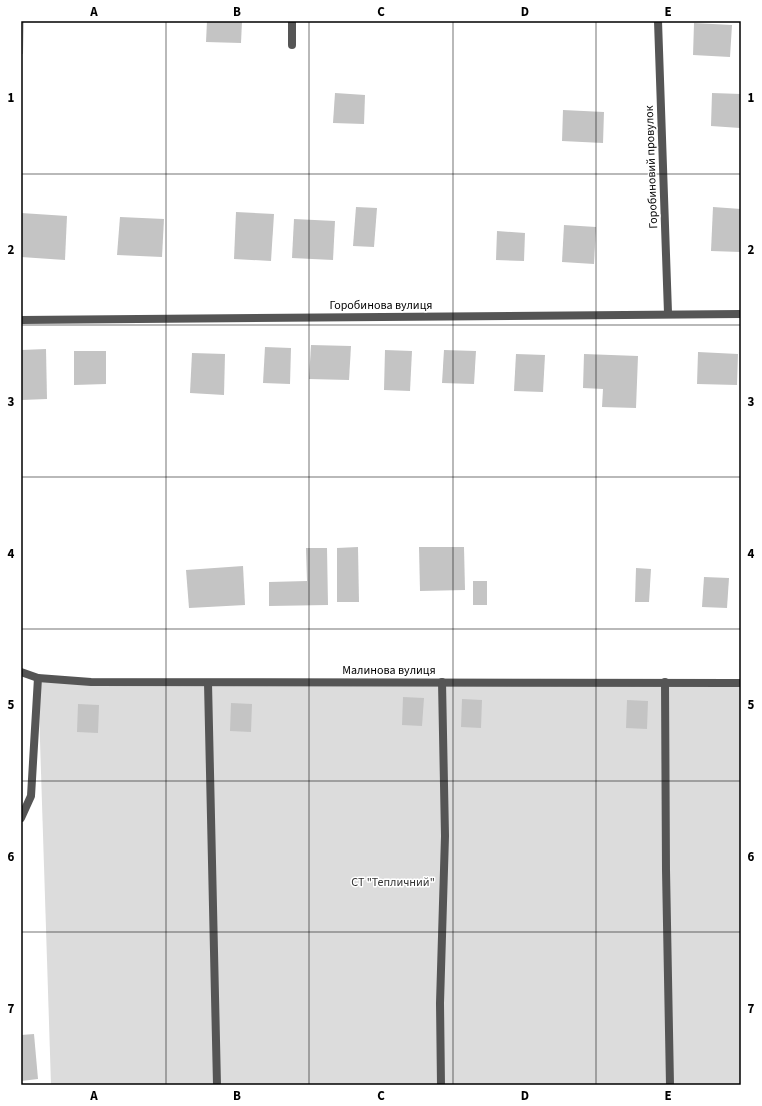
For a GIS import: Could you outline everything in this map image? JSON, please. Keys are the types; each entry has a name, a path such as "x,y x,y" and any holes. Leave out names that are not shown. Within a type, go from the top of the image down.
{"street":[{"path":"292,21 292,45"},
{"name":"Горобиновий провулок","path":"658,21 668,313"},
{"name":"Горобинова вулиця","path":"21,320 395,318 668,313 741,314"},
{"name":"Малинова вулиця","path":"21,672 38,678 91,682 741,683"},
{"path":"21,818 31,796 38,678"},
{"path":"441,1085 440,1003 445,836 442,682"},
{"path":"665,682 666,870 670,1085"},
{"path":"208,683 217,1085"}],"green space":[{"name":"СТ \"Тепличний\"","path":"38,678 741,679 741,1085 51,1085"}],"building":[{"path":"21,21 24,21 23,54 21,54"},
{"path":"207,21 242,21 241,43 206,42"},
{"path":"694,23 732,25 730,57 693,55"},
{"path":"335,93 365,95 364,124 333,123"},
{"path":"712,93 741,94 740,128 711,126"},
{"path":"563,110 604,112 603,143 562,141"},
{"path":"356,207 377,208 374,247 353,246"},
{"path":"713,207 741,209 741,252 711,251"},
{"path":"236,212 274,214 271,261 234,259"},
{"path":"21,213 67,216 65,260 21,257"},
{"path":"120,217 164,219 162,257 117,255"},
{"path":"294,219 335,221 333,260 292,258"},
{"path":"564,225 596,227 594,264 562,262"},
{"path":"497,231 525,233 524,261 496,260"},
{"path":"311,345 351,346 349,380 309,379"},
{"path":"265,347 291,348 290,384 263,383"},
{"path":"46,349 47,399 21,400 21,350"},
{"path":"385,350 412,351 410,391 384,390"},
{"path":"444,350 476,351 474,384 442,383"},
{"path":"74,351 106,351 106,384 74,385"},
{"path":"698,352 738,354 737,385 697,384"},
{"path":"192,353 225,354 224,395 190,393"},
{"path":"516,354 545,355 543,392 514,391"},
{"path":"584,354 638,356 636,408 602,407 603,389 583,388"},
{"path":"358,547 359,602 337,602 337,548"},
{"path":"419,547 464,547 465,590 420,591"},
{"path":"306,548 327,548 328,605 269,606 269,582 307,581"},
{"path":"243,566 245,605 189,608 186,570"},
{"path":"636,568 651,569 649,602 635,602"},
{"path":"704,577 729,578 727,608 702,607"},
{"path":"473,581 487,581 487,605 473,605"},
{"path":"403,697 424,698 422,726 402,725"},
{"path":"462,699 482,700 481,728 461,727"},
{"path":"627,700 648,701 647,729 626,728"},
{"path":"231,703 252,704 251,732 230,731"},
{"path":"78,704 99,705 98,733 77,732"},
{"path":"34,1034 38,1079 21,1081 21,1035"}]}
